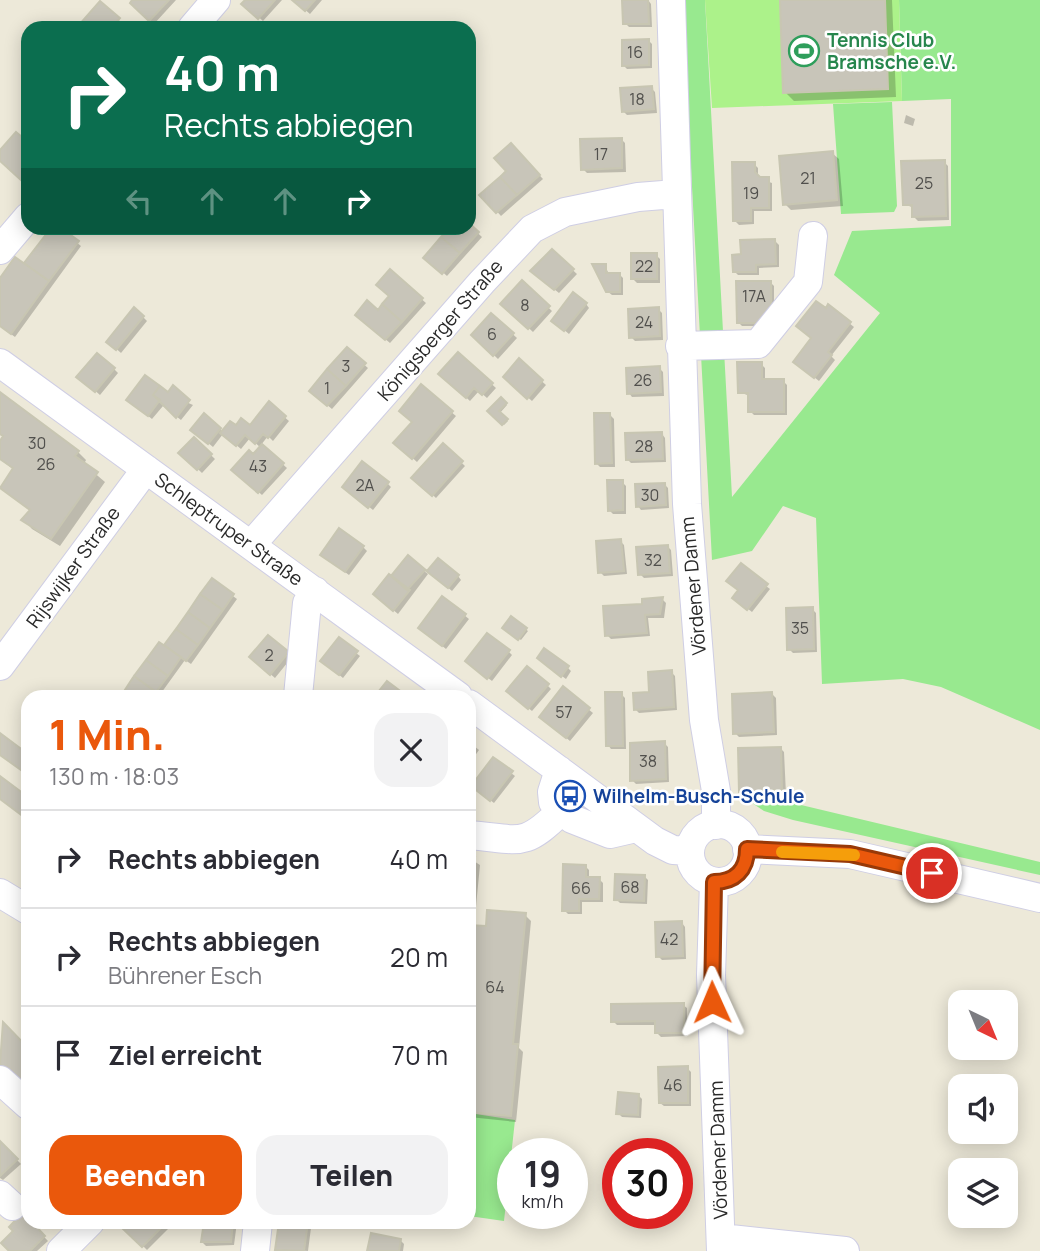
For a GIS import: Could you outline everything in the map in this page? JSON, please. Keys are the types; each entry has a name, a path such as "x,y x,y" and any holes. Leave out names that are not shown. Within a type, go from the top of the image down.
{"street":[{"path":"198,21 216,0"},
{"name":"Vördener Damm","path":"671,0 687,504 704,720 716,791 716,825"},
{"name":"Königsberger Straße","path":"251,545 532,229 565,212 638,197 676,194"},
{"path":"0,250 21,225"},
{"path":"680,346 758,344 807,282 813,236"},
{"name":"Schleptruper Straße","path":"0,363 450,690"},
{"name":"Rijswijker Straße","path":"0,666 146,468"},
{"path":"299,690 307,603 315,591"},
{"path":"476,709 636,828 673,850 690,851"},
{"path":"559,770 552,792 554,802 561,811 572,819 610,834 636,828"},
{"path":"476,836 525,840 536,836 561,811"},
{"path":"716,825 725,825 740,834 747,849 747,858 739,874 723,882 714,882 694,868 690,851 701,831 716,825"},
{"path":"747,849 850,854 1040,898"},
{"name":"Vördener Damm","path":"714,882 711,975 721,1245"},
{"path":"0,893 21,906"},
{"path":"0,1080 21,1099"},
{"path":"61,1251 83,1229"},
{"path":"255,1251 257,1229"},
{"path":"721,1245 845,1251"}],"green space":[{"path":"685,0 705,0 732,497 880,313 834,275 852,231 951,226 951,99 902,101 899,0 1040,0 1040,730 941,687 903,679 822,684 816,518 783,506 752,551 712,560 688,112"},
{"name":"Tennis Club Bramsche e.V.","path":"705,0 899,0 902,101 712,108"},
{"path":"892,102 897,206 894,212 841,214 833,104"},
{"path":"776,799 1040,862 1040,875 793,820 764,811 749,801"},
{"path":"476,1114 515,1120 513,1138 497,1138 497,1220 476,1217"}],"building":[{"path":"132,0 169,0 149,21 130,3"},
{"path":"245,0 275,0 258,19 241,4"},
{"path":"292,0 315,0 305,11"},
{"path":"622,0 648,0 649,24 623,24"},
{"path":"780,0 885,0 888,89 783,93"},
{"path":"100,1 120,18 117,21 82,21"},
{"path":"649,39 649,65 622,66 622,40"},
{"path":"652,86 654,109 622,112 620,88"},
{"path":"16,132 21,136 21,180 0,161 0,150"},
{"path":"622,138 622,168 581,170 580,139"},
{"path":"511,143 540,175 517,195 500,177 506,171 494,158"},
{"path":"833,151 837,200 783,205 779,156"},
{"path":"945,160 946,216 912,217 912,205 903,205 901,161"},
{"path":"732,162 755,162 755,172 760,177 769,177 769,208 751,208 751,221 733,221"},
{"path":"500,177 517,195 496,213 479,195"},
{"path":"476,229 479,232 460,253 441,237 476,235"},
{"path":"46,235 71,235 79,241 49,281 24,263"},
{"path":"441,237 460,253 442,274 423,258"},
{"path":"775,239 776,264 756,265 756,272 733,272 732,255 741,254 740,240"},
{"path":"552,249 574,269 554,290 530,271"},
{"path":"631,253 657,253 657,279 631,279"},
{"path":"15,257 49,281 11,334 0,326 0,278"},
{"path":"592,264 606,264 606,273 620,273 620,292 606,292"},
{"path":"390,269 423,298 402,322 382,304 389,296 376,285"},
{"path":"522,280 550,306 528,329 500,304"},
{"path":"736,281 771,281 768,323 737,323"},
{"path":"573,292 587,303 564,331 551,321"},
{"path":"367,300 378,310 382,304 402,322 385,340 355,315"},
{"path":"816,301 826,308 828,304 851,322 828,352 832,355 814,378 793,362 811,338 796,326"},
{"path":"134,307 144,316 116,350 106,342"},
{"path":"659,307 660,336 629,338 628,309"},
{"path":"491,313 514,333 493,356 471,335"},
{"path":"347,347 366,363 346,386 327,369"},
{"path":"458,352 493,383 482,395 474,388 466,398 438,374"},
{"path":"97,353 115,368 95,392 76,377"},
{"path":"519,358 543,380 527,399 503,377"},
{"path":"737,362 762,362 762,379 784,379 784,412 748,412 748,393 738,393"},
{"path":"660,366 661,392 627,394 626,368"},
{"path":"327,369 346,386 327,406 309,391"},
{"path":"145,375 160,386 153,395 160,400 148,416 126,400"},
{"path":"421,384 453,411 412,459 393,443 412,422 399,411"},
{"path":"173,385 190,400 176,418 153,395 160,386 168,392"},
{"path":"0,392 79,451 75,456 98,472 51,539 21,520 30,510 0,488 13,468 0,459 0,441 3,436 0,434"},
{"path":"501,397 507,403 499,411 508,419 502,425 487,411"},
{"path":"269,401 286,416 268,438 263,434 255,444 245,435 236,446 220,433 230,421 236,425 241,418 250,425"},
{"path":"204,413 221,428 208,444 190,430"},
{"path":"594,413 610,413 612,463 595,464"},
{"path":"662,432 663,459 626,460 625,433"},
{"path":"194,437 212,454 197,470 178,453"},
{"path":"443,443 463,461 432,496 411,478"},
{"path":"262,444 284,463 258,493 231,470 249,450 253,454"},
{"path":"362,461 389,482 368,508 342,487"},
{"path":"607,480 623,480 623,510 608,511"},
{"path":"665,483 666,505 636,507 635,484"},
{"path":"339,528 364,546 345,572 320,555"},
{"path":"621,539 624,571 598,573 596,541"},
{"path":"668,545 670,573 638,575 636,547"},
{"path":"408,555 427,571 438,558 459,575 448,588 425,570 407,590 391,576"},
{"path":"741,563 768,584 747,610 732,598 738,590 726,581"},
{"path":"389,574 410,590 393,611 373,594"},
{"path":"212,578 234,594 223,610 200,594"},
{"path":"200,594 223,610 210,628 188,612"},
{"path":"442,596 466,614 442,646 418,628"},
{"path":"663,597 660,614 645,615 647,633 605,636 603,606 642,604 642,599"},
{"path":"813,607 814,649 787,650 786,608"},
{"path":"188,612 210,628 198,645 176,629"},
{"path":"511,616 527,628 518,640 502,628"},
{"path":"176,629 198,645 186,661 164,645"},
{"path":"487,633 510,650 487,679 465,661"},
{"path":"268,635 289,652 270,675 249,657"},
{"path":"339,637 358,651 339,675 320,661"},
{"path":"159,642 181,657 168,676 146,660"},
{"path":"544,648 569,666 561,677 537,658"},
{"path":"146,660 168,676 158,690 153,690 134,676"},
{"path":"527,666 549,684 528,709 506,691"},
{"path":"672,670 674,707 634,710 633,693 649,692 648,672"},
{"path":"134,676 153,690 125,690"},
{"path":"387,681 399,690 380,690"},
{"path":"563,686 590,708 566,738 539,717"},
{"path":"605,692 622,692 623,746 606,746"},
{"path":"772,692 774,732 733,734 732,694"},
{"path":"0,733 21,749 21,770 0,755"},
{"path":"665,741 666,779 630,781 630,743"},
{"path":"781,747 782,790 739,792 738,748"},
{"path":"493,757 513,771 490,801 476,790 476,779"},
{"path":"0,776 21,792 21,815 0,799"},
{"path":"563,864 586,865 586,877 600,877 599,899 579,899 579,911 562,911"},
{"path":"615,874 645,875 644,901 614,900"},
{"path":"487,910 526,913 513,1044 518,1044 511,1116 476,1113 476,925 486,926"},
{"path":"682,921 683,956 656,957 655,922"},
{"path":"684,1003 684,1033 655,1033 655,1021 611,1022 611,1004"},
{"path":"3,1022 21,1041 21,1084 0,1064"},
{"path":"688,1066 688,1103 659,1103 658,1067"},
{"path":"618,1092 639,1094 638,1115 616,1114"},
{"path":"0,1141 18,1159 0,1176"},
{"path":"21,1214 21,1229 38,1229 45,1236 30,1251 9,1251 1,1243 13,1231 9,1227"},
{"path":"123,1229 160,1229 142,1247"},
{"path":"203,1229 232,1229 231,1242 201,1242"},
{"path":"278,1229 307,1229 304,1251 275,1250"},
{"path":"371,1233 401,1239 399,1251 367,1251"}],"slow traffic":[{"path":"782,852 854,855"}],"place":[{"name":"Tennis Club Bramsche e.V.","path":"804,51"},
{"name":"Wilhelm-Busch-Schule","path":"570,796"}],"route":[{"path":"712,1002 714,882 723,882 739,874 747,858 747,849 850,854 932,873"}]}
